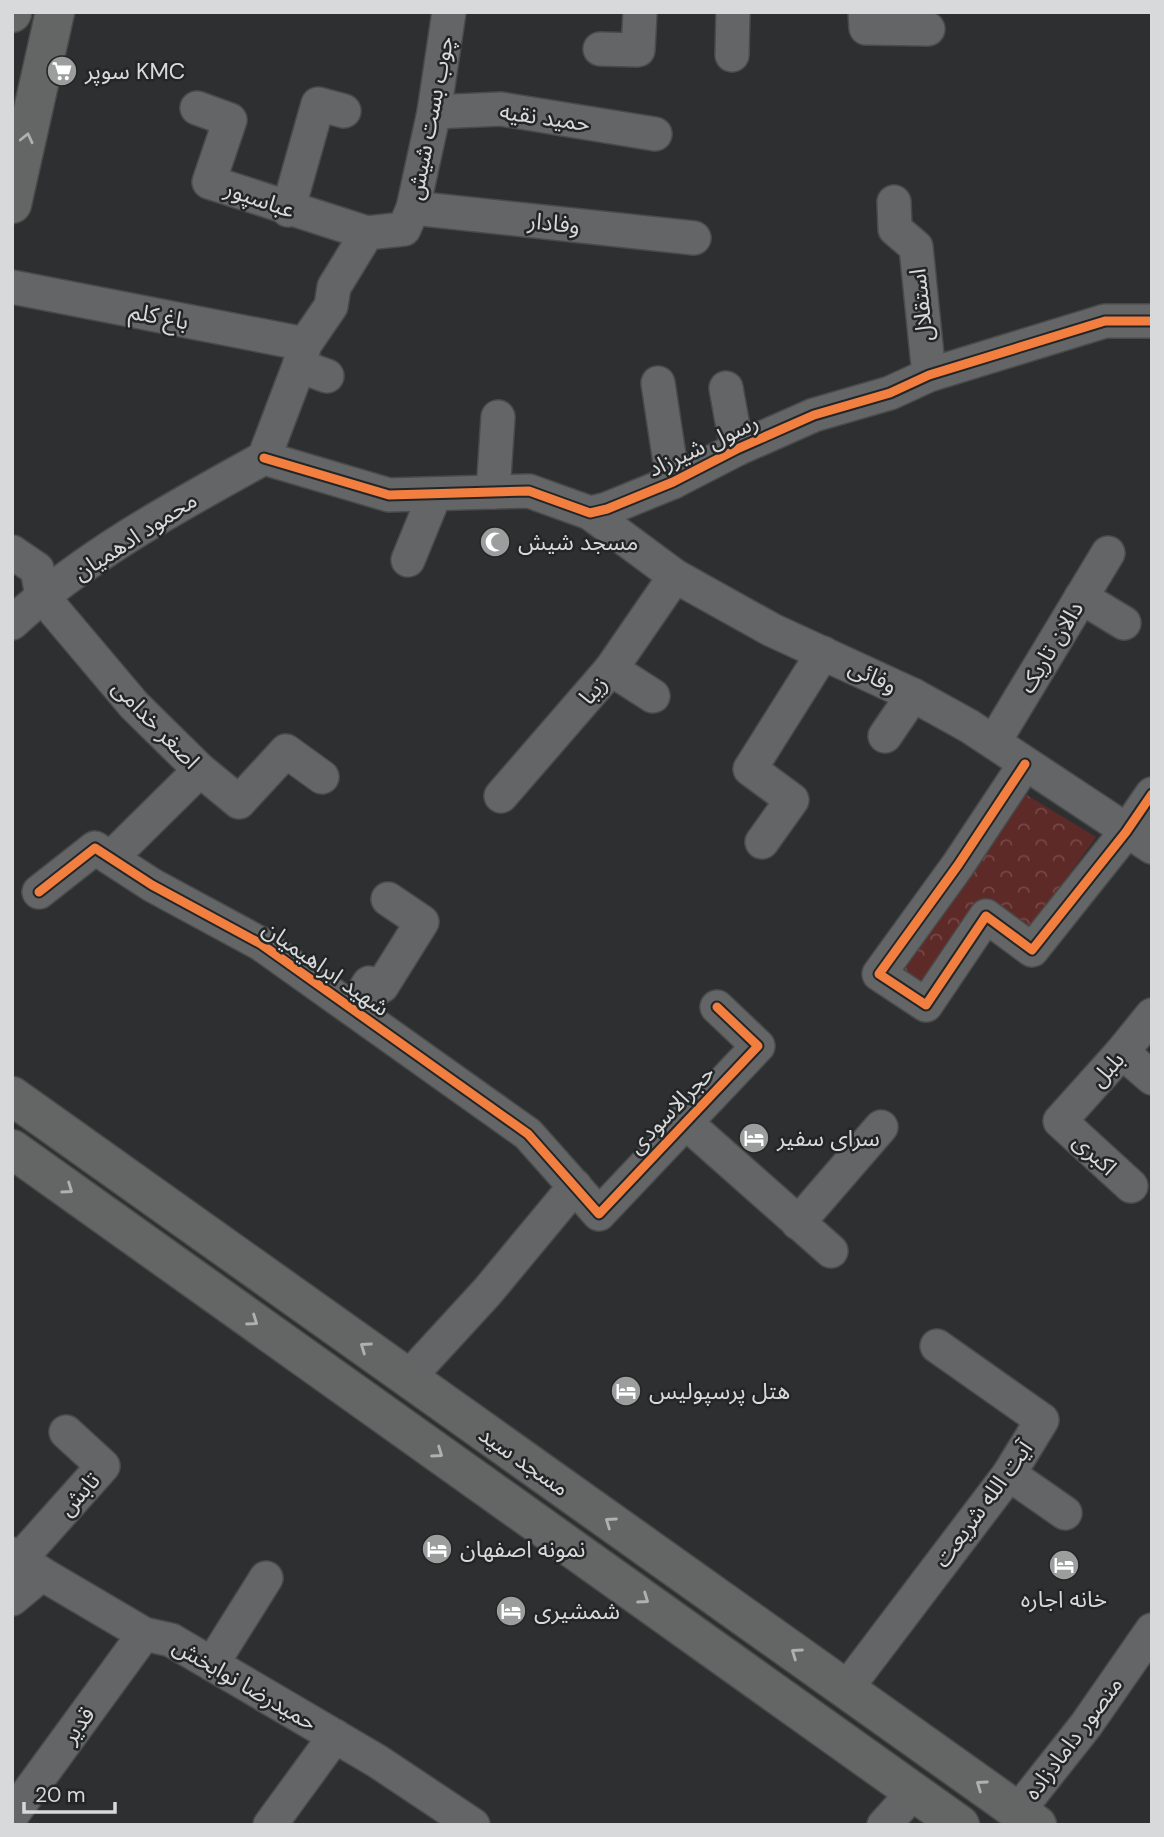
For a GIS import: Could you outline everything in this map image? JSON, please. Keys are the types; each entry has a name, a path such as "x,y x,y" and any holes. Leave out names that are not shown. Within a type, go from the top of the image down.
{"main road":[{"path":"12,204 55,12"},
{"name":"مسجد سید","path":"12,1096 1027,1818"},
{"name":"مسجد سید","path":"12,1149 960,1825"}],"street":[{"name":"چوب بست شیش","path":"367,233 404,229 413,208 434,112 449,12"},
{"path":"600,49 638,50 640,12"},
{"path":"733,12 733,55"},
{"path":"865,12 866,28 928,29"},
{"path":"288,209 318,104 344,111"},
{"name":"عباسپور","path":"197,108 230,120 209,182 367,233"},
{"name":"حمید نقیه","path":"434,112 501,109 655,134"},
{"name":"استقلال","path":"894,202 895,229 916,247 929,376"},
{"name":"وفادار","path":"413,208 694,238"},
{"path":"367,233 334,287 331,306 311,362 264,458 389,495 530,491 590,513"},
{"name":"باغ کلم","path":"12,287 311,362"},
{"name":"رسول شیرزاد","path":"590,513 607,509 673,482 737,449 814,415 890,393 929,376 1105,321 1152,321"},
{"path":"658,383 673,482"},
{"path":"726,388 737,449"},
{"path":"493,492 498,417"},
{"name":"محمود ادهمیان","path":"12,623 42,596 167,512 264,458"},
{"path":"408,560 435,494"},
{"name":"وفائی","path":"590,513 675,576 772,630 913,695 994,742 1139,839"},
{"name":"اصغر خدامی","path":"12,552 37,569 42,596 134,705 200,770 239,802 286,751 322,777"},
{"name":"دالان تاریک","path":"994,742 1108,553"},
{"name":"زیبا","path":"501,796 611,669 675,576"},
{"path":"1081,597 1125,623"},
{"path":"762,842 792,800 750,769 823,653"},
{"path":"611,669 653,696"},
{"path":"885,736 913,695"},
{"path":"1026,764 879,974 926,1005 986,916 1032,950 1139,839 1152,794"},
{"path":"39,892 95,848 111,858 200,770"},
{"name":"شهید ابراهیمیان","path":"111,858 152,886 261,944 353,1009 528,1133 575,1186"},
{"path":"353,1009 369,983 382,986 422,922 388,899"},
{"name":"حجرالاسودی","path":"575,1186 598,1214 758,1046 717,1007"},
{"name":"بلبل","path":"1059,1121 1152,1015"},
{"path":"1122,1052 1152,1078"},
{"path":"684,1121 831,1251"},
{"name":"اکبری","path":"1059,1121 1131,1186"},
{"path":"798,1223 880,1127"},
{"path":"408,1378 486,1292 575,1186"},
{"name":"آیت الله شریعت","path":"846,1689 1009,1474 1042,1420 937,1346"},
{"name":"تابش","path":"25,1563 103,1466 66,1432"},
{"path":"1009,1474 1065,1513"},
{"path":"12,1599 25,1563"},
{"name":"حمیدرضا نوابخش","path":"25,1563 144,1634 171,1640 377,1761 473,1825"},
{"path":"212,1664 266,1578"},
{"name":"منصور دامادزاده","path":"1027,1818 1086,1725 1152,1630"},
{"name":"قدیر","path":"12,1815 144,1634"},
{"path":"270,1825 335,1736"},
{"path":"884,1825 914,1792"}],"green space":[{"path":"1015,788 1096,837 1026,935 980,906 915,992 892,976"}],"cycle path":[{"path":"264,458 389,495 529,491 590,513 607,509 673,482 737,449 814,415 890,393 929,375 1105,321 1152,321"},
{"path":"1025,764 958,865 879,974 926,1005 986,916 1032,950 1126,832 1152,794"},
{"path":"39,892 95,848 152,885 261,944 528,1134 599,1214 758,1046 717,1007"}],"place":[{"name":"سوپر KMC","path":"62,71"},
{"name":"مسجد شیش","path":"495,542"},
{"name":"سرای سفیر","path":"754,1138"},
{"name":"هتل پرسپولیس","path":"626,1391"},
{"name":"نمونه اصفهان","path":"437,1549"},
{"name":"خانه اجاره","path":"1064,1565"},
{"name":"شمشیری","path":"511,1611"}]}
